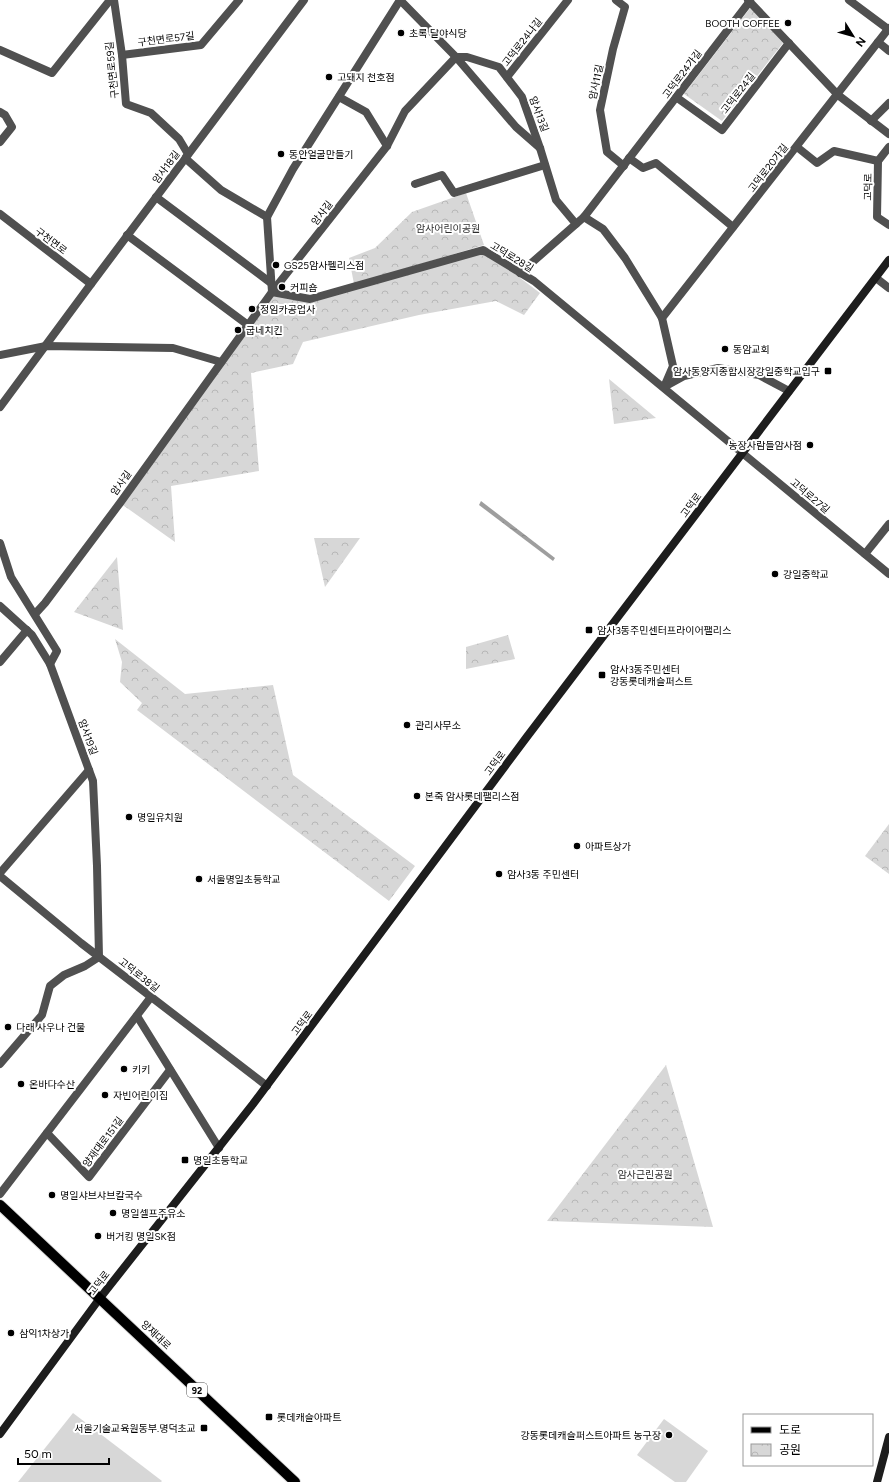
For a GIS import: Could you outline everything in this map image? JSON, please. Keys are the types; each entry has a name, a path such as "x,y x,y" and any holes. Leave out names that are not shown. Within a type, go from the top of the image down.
{"main road":[{"name":"고덕로","path":"0,1434 100,1298 267,1086 526,738 889,260"},
{"name":"양재대로","path":"0,1205 296,1482"},
{"path":"876,1482 889,1437"}],"street":[{"path":"0,50 52,73 110,0"},
{"name":"구천면로59길","path":"114,0 122,55 126,104 151,113 179,139 187,156"},
{"name":"구천면로57길","path":"122,55 201,45 239,0"},
{"name":"암사18길","path":"46,346 156,196 304,0"},
{"path":"272,292 267,217 293,169 400,0"},
{"name":"암사13길","path":"400,0 456,58 516,127 540,148"},
{"name":"고덕로24나길","path":"507,77 568,0"},
{"name":"암사11길","path":"616,0 625,7 613,48 600,110 607,152 624,166"},
{"name":"고덕로20가길","path":"662,318 838,95 888,28 849,0"},
{"path":"749,1 838,95 889,134"},
{"name":"고덕로24가길","path":"520,273 584,217 749,1"},
{"path":"878,42 889,51"},
{"name":"고덕로24길","path":"676,97 722,130 789,43"},
{"name":"암사13길","path":"456,58 467,57 499,67 522,97 556,200 576,224"},
{"name":"암사길","path":"35,614 45,603 115,509 272,292 387,146 405,111 456,58"},
{"path":"339,97 366,112 387,146"},
{"path":"871,121 889,103"},
{"path":"0,112 5,115 12,127 0,142"},
{"path":"797,147 817,163 834,151 878,161"},
{"name":"고덕로","path":"889,147 878,161 877,217 889,225"},
{"path":"187,156 221,190 267,217"},
{"path":"630,158 643,168 656,163 733,228"},
{"path":"415,184 442,175 454,193 545,165"},
{"path":"156,196 271,283"},
{"name":"구천면로","path":"0,214 91,284"},
{"path":"584,217 603,229 625,258 662,318 673,366 664,387"},
{"path":"127,235 248,325"},
{"name":"고덕로28길","path":"272,292 310,299 483,250 534,281 743,453"},
{"path":"876,278 889,288"},
{"path":"0,354 46,346 173,348 221,362"},
{"path":"0,407 46,346"},
{"path":"664,387 684,376 718,368 759,375 790,392"},
{"name":"고덕로27길","path":"743,453 889,574"},
{"path":"865,554 889,524"},
{"path":"0,543 11,577 57,651 50,664"},
{"name":"암사19길","path":"0,606 32,635 50,664 93,781 99,957"},
{"path":"0,662 27,630"},
{"name":"고덕로38길","path":"89,770 0,875 99,957 267,1086"},
{"path":"0,1064 42,1015 50,986 64,975 85,966 99,957"},
{"path":"0,1194 151,997"},
{"path":"137,1016 219,1148"},
{"name":"양재대로151길","path":"47,1133 89,1177 170,1070"}],"green space":[{"path":"751,7 783,43 722,121 684,94"},
{"name":"암사어린이공원","path":"466,193 484,245 354,284 349,258 375,248 412,212"},
{"path":"483,250 540,293 524,315 496,301 419,315 303,342 293,364 251,373 259,471 171,486 175,542 120,503 272,292 310,299"},
{"path":"609,379 656,418 614,424"},
{"path":"314,538 360,538 325,587"},
{"path":"117,557 123,630 74,612"},
{"path":"508,635 515,659 466,669 466,647"},
{"path":"115,639 185,694 273,685 293,775 415,866 389,901 137,710 142,703 120,682 122,662"},
{"path":"889,824 889,874 865,856"},
{"name":"암사근린공원","path":"666,1065 713,1227 547,1221"},
{"path":"73,1413 162,1481 18,1482"},
{"name":"강동롯데캐슬퍼스트아파트 농구장","path":"664,1419 708,1451 686,1482 675,1482 637,1455"}],"water":[{"path":"481,501 555,558 553,561 479,505"}],"place":[{"name":"BOOTH COFFEE","path":"788,23"},
{"name":"초록 달야식당","path":"401,33"},
{"name":"고돼지 천호점","path":"329,77"},
{"name":"동안얼굴만들기","path":"281,154"},
{"name":"GS25암사펠리스점","path":"276,265"},
{"name":"커피숍","path":"282,287"},
{"name":"정임카공업사","path":"252,309"},
{"name":"굽네치킨","path":"238,330"},
{"name":"동암교회","path":"725,349"},
{"name":"암사동양지종합시장강일중학교입구","path":"828,371"},
{"name":"농장사람들암사점","path":"810,445"},
{"name":"강일중학교","path":"775,574"},
{"name":"암사3동주민센터프라이어팰리스","path":"589,630"},
{"name":"암사3동주민센터 강동롯데캐슬퍼스트","path":"602,675"},
{"name":"관리사무소","path":"407,725"},
{"name":"본죽 암사롯데팰리스점","path":"417,796"},
{"name":"명일유치원","path":"129,817"},
{"name":"아파트상가","path":"577,846"},
{"name":"암사3동 주민센터","path":"499,874"},
{"name":"서울명일초등학교","path":"199,879"},
{"name":"다래 사우나 건물","path":"8,1027"},
{"name":"키키","path":"124,1069"},
{"name":"온바다수산","path":"21,1084"},
{"name":"자빈어린이집","path":"105,1095"},
{"name":"명일초등학교","path":"185,1160"},
{"name":"명일샤브샤브칼국수","path":"52,1195"},
{"name":"명일셀프주유소","path":"113,1213"},
{"name":"버거킹 명일SK점","path":"98,1236"},
{"name":"삼익1차상가","path":"11,1333"},
{"name":"롯데캐슬아파트","path":"269,1417"},
{"name":"서울기술교육원동부.명덕초교","path":"204,1428"},
{"name":"강동롯데캐슬퍼스트아파트 농구장","path":"669,1435"}]}
